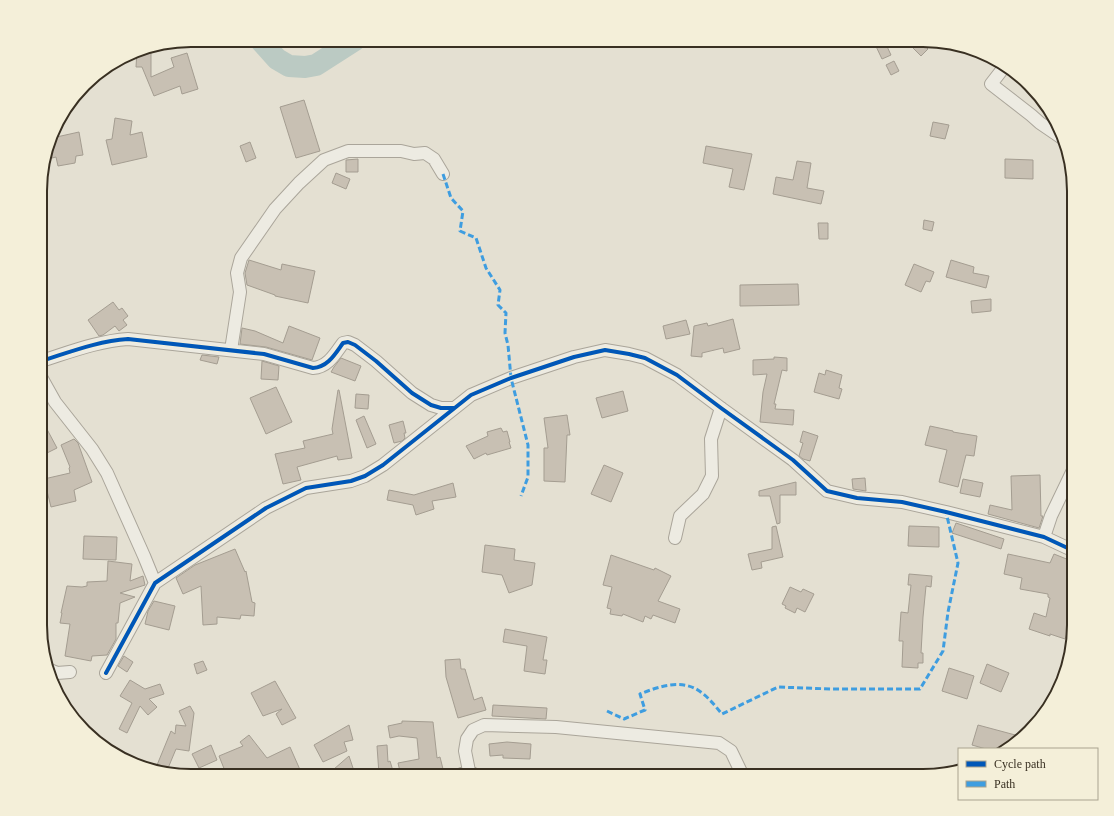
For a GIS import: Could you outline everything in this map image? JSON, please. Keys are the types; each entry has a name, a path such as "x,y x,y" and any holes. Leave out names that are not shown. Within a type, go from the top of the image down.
{"street":[{"path":"1002,71 991,84 1031,114 1040,124 1055,133"},
{"path":"231,350 240,292 237,273 241,258 276,209 299,183 324,160 348,151 401,151 414,154 425,153 434,158 443,174"},
{"path":"47,359 88,346 114,340 128,339 264,354 313,368 321,368 343,343 348,342 355,345 376,361 412,393 431,405 441,408 454,408"},
{"path":"106,674 155,583 266,508 306,488 351,481 365,476 383,464 471,395 511,378 574,357 605,350 645,358 677,375 720,408 793,460 828,491 857,498 902,502 946,512 1044,537 1067,548"},
{"path":"47,388 55,402 92,449 107,474 155,583"},
{"path":"675,538 680,516 703,494 712,476 711,439 720,408"},
{"path":"1044,537 1051,516 1067,483"},
{"path":"55,672 70,672"},
{"path":"471,769 465,751 466,739 473,730 484,725 556,727 719,743 731,751 740,769"}],"building":[{"path":"876,47 887,47 891,55 882,59"},
{"path":"926,47 928,49 921,56 913,48"},
{"path":"151,53 151,77 174,67 171,58 187,53 198,89 182,94 180,86 154,96 142,67 136,67 137,58"},
{"path":"894,61 899,71 891,75 886,65"},
{"path":"304,100 320,151 296,158 280,107"},
{"path":"115,118 132,121 130,135 142,132 147,157 112,165 106,140 112,139"},
{"path":"933,122 949,125 945,139 930,136"},
{"path":"79,132 83,155 76,156 75,163 58,166 56,157 52,158 58,137"},
{"path":"250,142 256,158 246,162 240,146"},
{"path":"706,146 752,154 744,190 729,187 733,169 703,163"},
{"path":"358,159 358,172 346,172 346,160"},
{"path":"1005,159 1033,160 1033,179 1005,178"},
{"path":"797,161 811,163 807,188 824,191 821,204 773,194 776,177 793,180"},
{"path":"336,173 350,179 346,189 332,183"},
{"path":"924,220 934,222 932,231 923,229"},
{"path":"818,223 828,223 828,239 819,239"},
{"path":"249,260 281,270 282,264 315,271 308,303 275,296 247,285 245,273"},
{"path":"951,260 974,267 973,273 989,276 986,288 946,277"},
{"path":"914,264 934,272 930,282 926,281 921,292 905,285"},
{"path":"798,284 799,305 740,306 740,285"},
{"path":"991,299 991,311 972,313 971,301"},
{"path":"113,302 119,310 122,308 128,316 123,320 127,325 119,331 115,326 103,335 99,336 88,320"},
{"path":"733,319 740,349 724,353 723,348 702,353 702,357 691,356 694,326 707,323 708,326"},
{"path":"686,320 690,334 666,339 663,326"},
{"path":"289,326 320,338 312,360 266,347 240,344 242,328 255,331 283,343"},
{"path":"202,355 219,357 217,364 200,360"},
{"path":"774,357 787,358 787,371 782,370 774,404 776,404 775,409 794,410 793,425 760,422 763,392 767,374 753,375 753,360 774,359"},
{"path":"341,358 361,366 355,381 331,372"},
{"path":"262,361 279,366 278,380 261,379"},
{"path":"826,370 842,375 839,388 842,389 839,399 814,392 819,373 825,375"},
{"path":"276,387 292,422 266,434 250,398"},
{"path":"338,390 352,458 338,460 337,456 297,467 301,480 283,484 275,454 305,448 303,441 333,434 332,429"},
{"path":"623,391 628,411 602,418 596,398"},
{"path":"356,394 369,395 368,409 355,408"},
{"path":"567,415 570,435 567,435 565,482 544,481 544,448 548,448 544,418"},
{"path":"364,416 376,444 367,448 356,420"},
{"path":"403,421 406,433 404,433 405,438 402,441 394,443 389,425"},
{"path":"930,426 977,436 974,456 966,455 958,487 939,482 947,450 925,445"},
{"path":"501,428 503,432 507,431 511,448 487,455 486,453 474,459 466,446 488,436 487,432"},
{"path":"47,429 57,448 47,453"},
{"path":"803,431 818,436 810,461 799,456 803,443 800,442"},
{"path":"74,439 78,443 92,482 74,490 76,501 51,507 47,491 47,478 70,473 70,467 61,445"},
{"path":"604,465 623,473 611,502 591,494"},
{"path":"1040,475 1041,516 1043,516 1039,528 988,514 990,505 1012,510 1011,476"},
{"path":"865,478 866,491 853,489 852,479"},
{"path":"963,479 983,483 980,497 960,493"},
{"path":"796,482 796,495 780,495 780,523 777,524 770,496 759,496 759,491"},
{"path":"453,483 456,497 432,501 434,509 416,515 413,505 387,500 389,490 414,495"},
{"path":"956,523 1004,539 1001,549 952,533"},
{"path":"776,526 783,557 761,562 762,568 752,570 748,554 772,549 772,527"},
{"path":"909,526 939,527 939,547 908,546"},
{"path":"84,536 117,537 116,560 83,559"},
{"path":"485,545 515,549 514,560 535,563 532,585 509,593 502,575 482,572"},
{"path":"235,549 245,572 246,571 252,602 255,603 254,616 241,615 240,619 217,617 217,624 203,625 201,586 183,594 176,578 195,565"},
{"path":"1008,554 1050,563 1054,554 1067,559 1067,633 1065,639 1029,629 1034,613 1046,617 1050,598 1048,597 1048,594 1020,589 1022,578 1004,574"},
{"path":"611,555 654,570 655,568 671,576 658,601 680,609 675,623 653,615 651,619 645,616 643,622 623,614 622,616 610,614 611,609 607,608 612,587 603,585"},
{"path":"108,561 132,564 130,581 143,576 145,585 120,593 135,597 120,603 118,623 116,623 116,639 107,655 92,656 91,661 65,656 70,624 60,623 67,586 82,587 87,586 87,582 107,581"},
{"path":"909,574 932,576 931,587 926,586 921,653 923,653 923,663 918,663 918,668 902,667 903,641 899,641 901,612 908,613 911,585 908,585"},
{"path":"790,587 801,592 803,589 814,594 805,612 797,608 795,613 785,608 786,606 782,604"},
{"path":"154,601 175,606 169,630 145,624 148,611"},
{"path":"505,629 547,637 543,660 547,660 545,674 524,671 527,646 503,642"},
{"path":"124,656 133,662 127,672 118,666"},
{"path":"460,659 461,669 465,669 474,700 482,697 486,710 458,718 446,677 445,660"},
{"path":"203,661 207,670 197,674 194,664"},
{"path":"987,664 1009,673 1001,692 980,683"},
{"path":"949,668 974,676 967,699 942,691"},
{"path":"130,680 145,689 160,684 164,694 149,699 157,707 148,715 140,706 127,733 119,729 132,703 120,696"},
{"path":"275,681 296,718 282,725 276,714 282,709 263,716 251,693"},
{"path":"493,705 547,708 546,719 492,716"},
{"path":"190,706 194,713 189,751 176,749 168,767 157,765 171,731 175,734 176,725 186,726 179,711"},
{"path":"402,721 433,722 437,758 440,757 443,769 399,769 398,763 419,759 417,738 399,736 390,738 388,726 402,723"},
{"path":"349,725 353,740 344,742 347,751 323,762 314,745"},
{"path":"978,725 1016,735 998,748 982,748 972,745"},
{"path":"249,735 267,758 290,747 300,769 224,769 219,756 243,746 240,742"},
{"path":"507,742 531,744 530,759 503,758 503,755 490,756 489,744"},
{"path":"211,745 217,760 199,768 192,754"},
{"path":"387,745 388,762 390,761 392,769 379,769 377,746"},
{"path":"349,756 353,769 334,769"}],"waterway":[{"path":"266,47 277,59 289,66 305,67 316,65 344,47"}],"marked path":[{"path":"443,174 451,198 463,211 460,231 476,238 486,268 500,290 498,305 506,313 505,333 508,345 511,378 528,445 528,477 521,496"},
{"path":"607,711 624,719 645,710 640,694 656,688 672,685 695,688 708,698 722,714 778,687 831,689 920,689 943,651 948,612 958,563 946,512"}],"cycle path":[{"path":"47,359 95,344 128,339 264,354 313,368 327,363 343,343 348,342 355,345 376,361 412,393 431,405 441,408 454,408"},
{"path":"106,673 155,583 266,508 306,488 351,481 365,476 383,465 471,395 511,378 574,357 605,350 645,358 677,375 793,460 827,491 857,498 902,502 946,512 1044,537 1067,548"}]}
